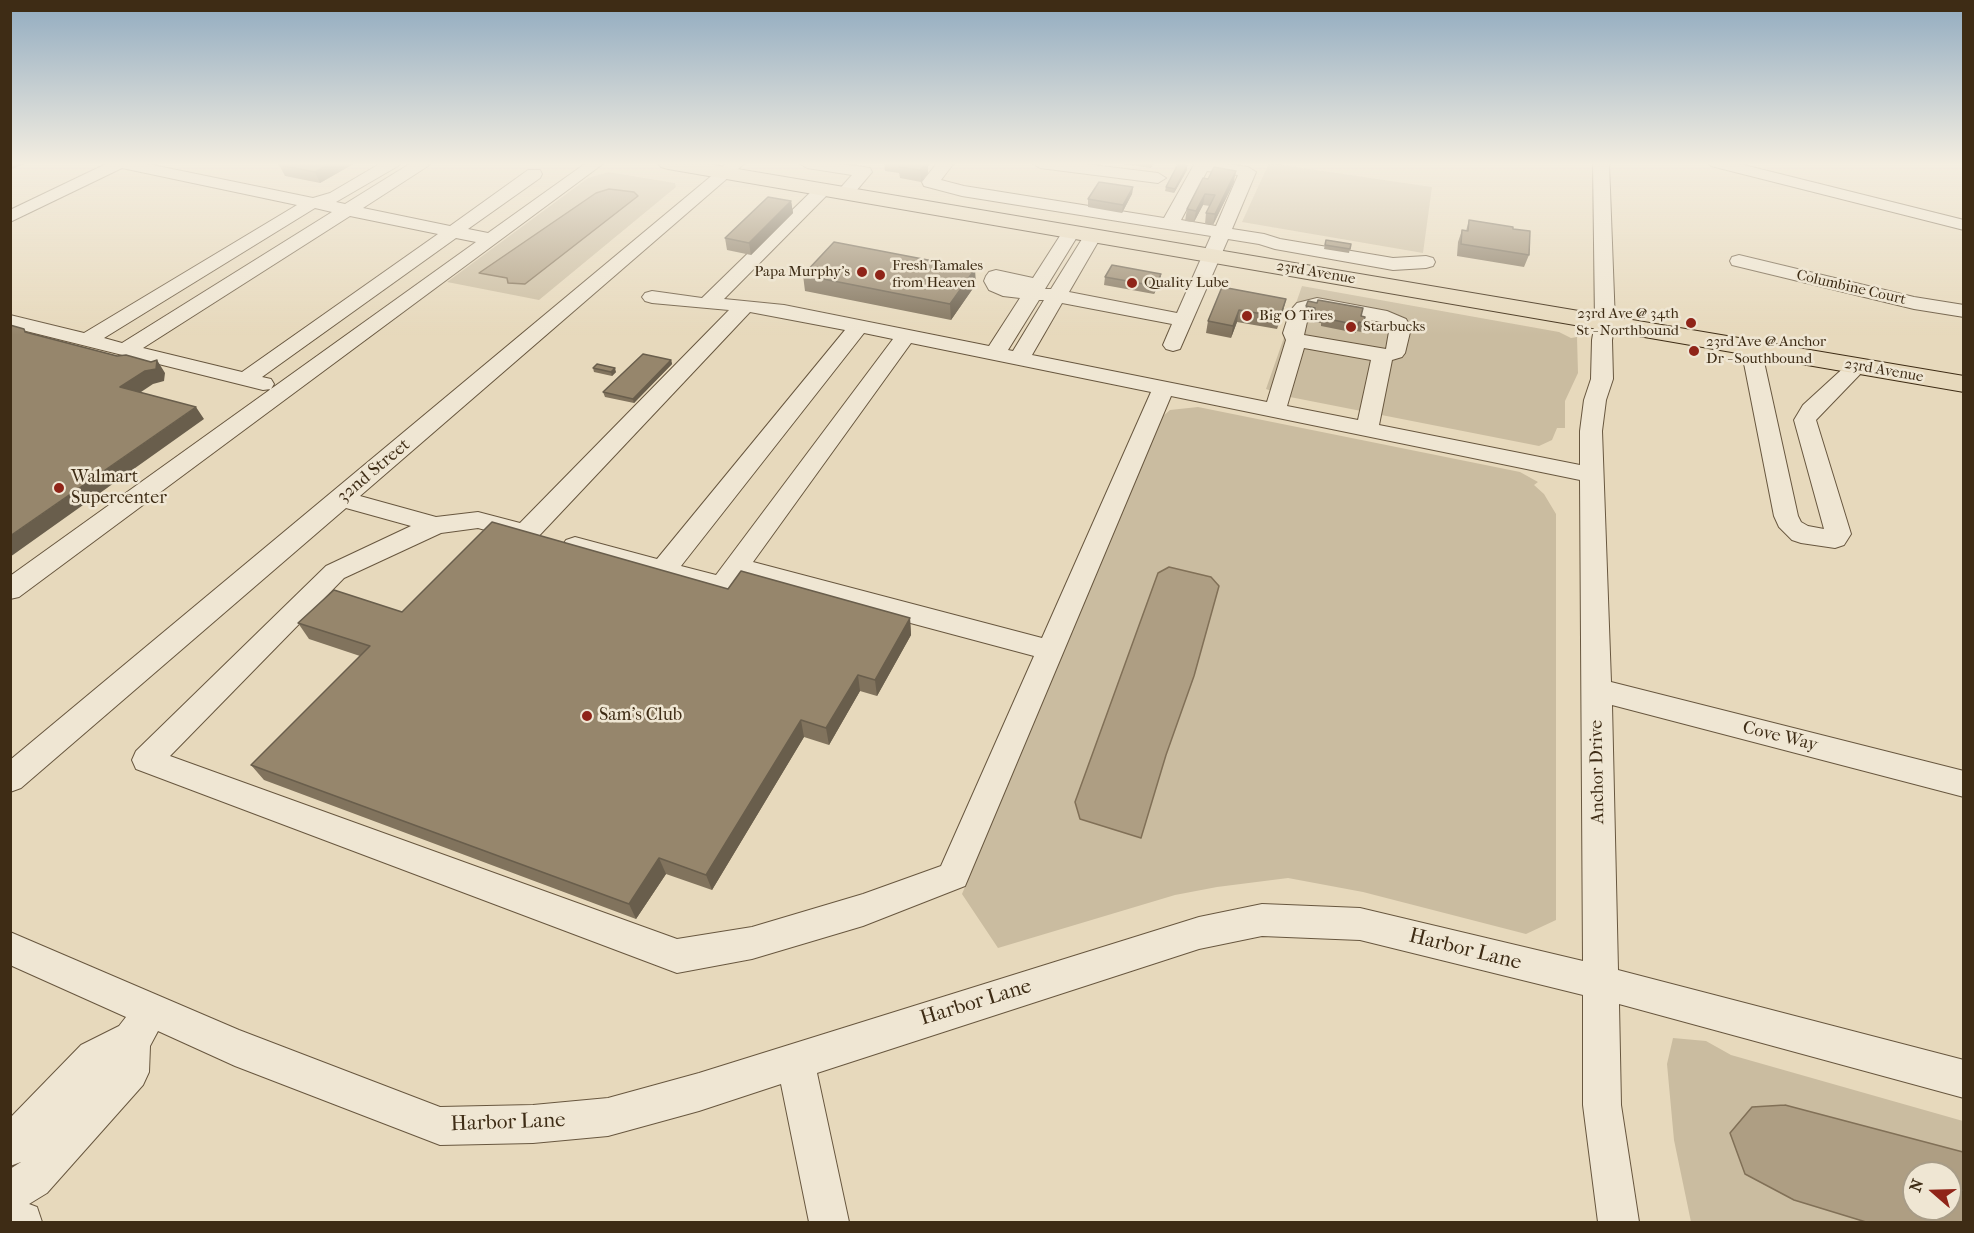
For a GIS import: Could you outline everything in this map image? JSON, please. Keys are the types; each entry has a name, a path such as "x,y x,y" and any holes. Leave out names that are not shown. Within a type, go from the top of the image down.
{"main road":[{"name":"23rd Avenue","path":"1005,221 1964,384"}],"street":[{"path":"87,340 283,221"},
{"path":"125,350 330,221"},
{"path":"400,221 489,239"},
{"path":"246,379 468,221"},
{"path":"10,590 515,221"},
{"name":"32nd Street","path":"10,779 669,221"},
{"path":"707,304 792,221"},
{"path":"1147,221 1264,238 1283,234 1394,252 1426,262 1393,264 1275,244 1264,238"},
{"path":"1173,345 1226,221"},
{"name":"Anchor Drive","path":"1602,221 1605,323 1602,340 1602,379 1595,400 1591,431 1602,1106 1618,1222"},
{"path":"1947,221 1964,225"},
{"path":"995,354 1071,232"},
{"path":"1019,358 1093,235"},
{"name":"Columbine Court","path":"1739,261 1914,303 1964,311"},
{"path":"1033,293 1183,320"},
{"path":"652,297 707,304 745,305 859,326 1592,475"},
{"path":"525,533 745,305"},
{"path":"1275,411 1296,340 1293,333 1300,311 1311,305 1387,317 1399,323 1401,328 1395,353 1382,356 1296,340"},
{"path":"10,321 286,390"},
{"path":"663,570 859,326"},
{"path":"729,576 906,336"},
{"path":"1751,348 1786,516 1791,527 1801,534 1835,540 1838,534 1805,420 1811,410 1857,366"},
{"path":"1366,429 1382,356"},
{"path":"1050,650 729,576 663,570 478,520 436,525 335,572 147,760 677,956 752,943 863,910 953,876 1164,388"},
{"path":"341,499 436,525"},
{"name":"Cove Way","path":"1597,690 1964,783"},
{"name":"Harbor Lane","path":"10,948 144,1026 235,1047 440,1126 533,1124 608,1117 1199,933 1262,920 1360,924 1600,982 1964,1079"},
{"path":"10,1147 94,1058 144,1026"},
{"path":"10,1192 33,1179 130,1072 144,1026"},
{"path":"795,1060 829,1222"},
{"path":"10,1216 22,1222"}],"shaded area":[{"path":"530,221 635,221 539,300 447,282"},
{"path":"556,221 606,221 525,284 508,283 507,278 479,273"},
{"path":"1243,221 1427,221 1423,253"},
{"path":"1302,286 1559,332 1571,338 1577,337 1578,373 1565,401 1565,428 1557,428 1552,440 1539,446 1290,397 1266,389"},
{"path":"1198,407 1520,472 1538,482 1534,485 1544,494 1556,514 1556,920 1526,934 1363,892 1288,878 1175,895 998,948 962,894 1162,417 1170,410"},
{"path":"1169,567 1211,577 1219,586 1194,676 1166,755 1141,838 1080,819 1075,802 1158,573"},
{"path":"1673,1038 1706,1041 1731,1055 1963,1121 1963,1222 1691,1222 1674,1140 1667,1064"},
{"path":"1785,1105 1963,1152 1963,1222 1866,1222 1794,1200 1745,1174 1730,1133 1752,1107"}],"building":[{"path":"743,221 771,221 749,243 725,238"},
{"path":"1469,221 1472,221 1530,231 1529,255 1461,244 1462,230 1468,231"},
{"path":"1326,240 1351,244 1350,249 1325,245"},
{"path":"834,242 975,269 950,304 803,275"},
{"path":"1112,265 1161,274 1155,286 1105,277"},
{"path":"1222,287 1286,299 1280,317 1239,310 1233,326 1208,321"},
{"path":"1318,300 1363,308 1361,316 1365,317 1364,323 1359,322 1358,325 1323,318 1323,315 1314,313 1315,308 1306,306 1308,301 1317,303"},
{"name":"Walmart Supercenter","path":"10,325 24,329 25,332 117,356 126,355 151,362 157,360 156,369 145,371 120,387 196,407 10,536"},
{"path":"643,354 671,360 633,399 603,392"},
{"path":"597,364 615,368 611,372 593,368"},
{"name":"Sam's Club","path":"492,522 728,589 741,571 910,618 875,680 858,675 826,728 801,720 706,875 659,858 629,904 251,765 370,646 298,623 334,590 402,612"}],"place":[{"name":"Papa Murphy's","path":"862,272"},
{"name":"Fresh Tamales from Heaven","path":"880,275"},
{"name":"Quality Lube","path":"1132,283"},
{"name":"Big O Tires","path":"1247,316"},
{"name":"23rd Ave @ 34th St - Northbound","path":"1691,323"},
{"name":"Starbucks","path":"1351,327"},
{"name":"23rd Ave @ Anchor Dr - Southbound","path":"1694,351"},
{"name":"Walmart Supercenter","path":"59,488"},
{"name":"Sam's Club","path":"587,716"}]}
